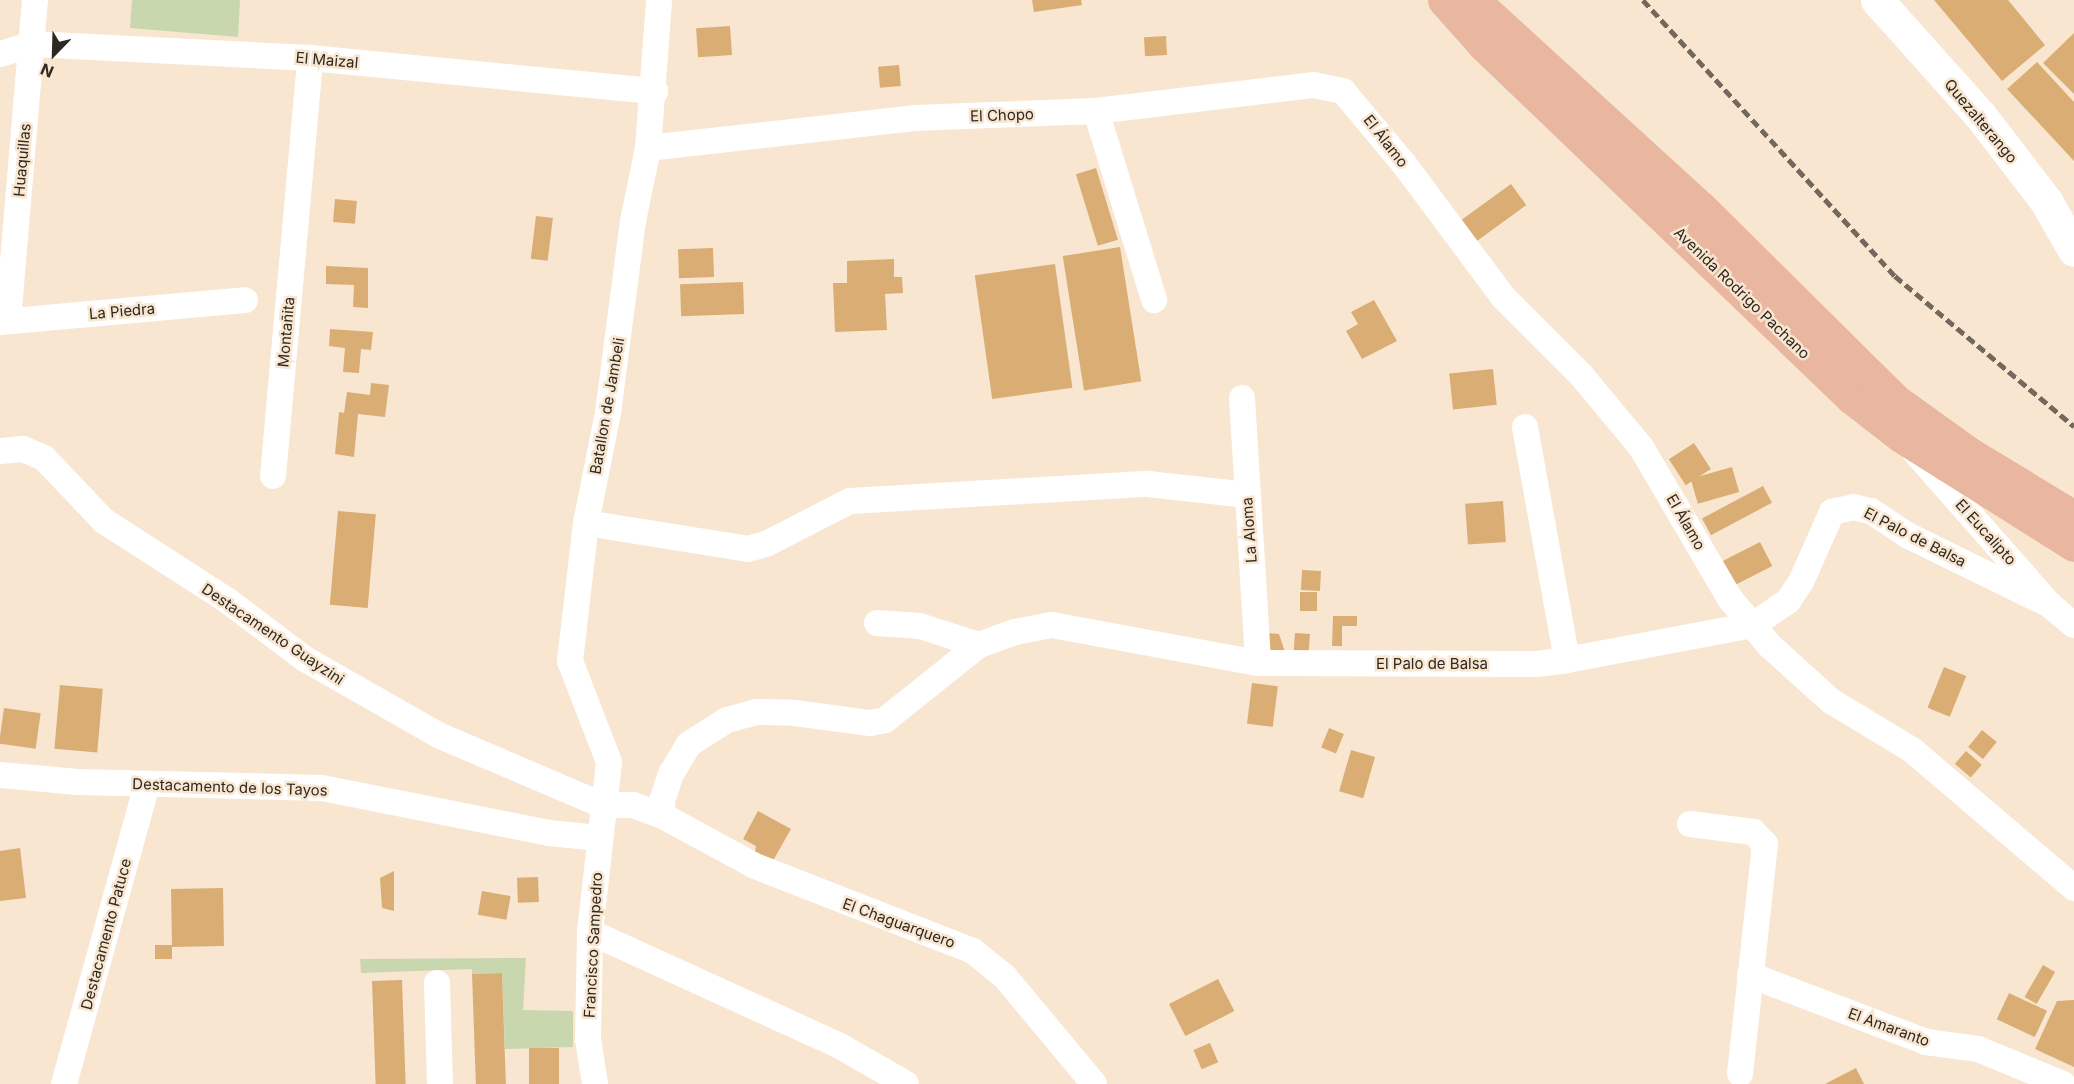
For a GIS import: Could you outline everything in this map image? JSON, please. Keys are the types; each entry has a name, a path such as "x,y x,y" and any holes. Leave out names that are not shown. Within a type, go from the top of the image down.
{"main road":[{"name":"Avenida Rodrigo Pachano","path":"1444,0 1483,44 1852,398 1901,436 2074,545"},
{"name":"Avenida Rodrigo Pachano","path":"1473,0 1700,207 1896,401 1967,452 2074,517"}],"street":[{"name":"Huaquillas","path":"4,321 35,0"},
{"name":"Batallon de Jambeli","path":"602,806 609,762 570,661 586,523 608,413 633,221 648,148 655,91 659,0"},
{"name":"Quezalterango","path":"1877,0 1980,115 2046,201 2074,250"},
{"name":"El Maizal","path":"0,54 32,44 310,58 655,91"},
{"name":"Montañita","path":"273,476 310,58"},
{"name":"El Chopo","path":"648,148 914,118 1096,111 1314,85 1342,91 1352,98"},
{"name":"El Álamo","path":"1352,98 1503,297 1581,375 1641,447 1730,599 1753,625 1800,675 1831,700 1912,750 2074,888"},
{"path":"1096,111 1154,300"},
{"name":"La Piedra","path":"4,321 245,300"},
{"name":"La Aloma","path":"1242,398 1258,663"},
{"path":"1525,427 1567,660"},
{"name":"El Eucalipto","path":"1901,436 2050,605 2074,624"},
{"name":"Destacamento Guayzini","path":"0,451 23,449 44,458 104,521 228,601 305,659 382,706 438,735 602,806"},
{"path":"586,523 748,549 766,544 849,501 1148,484 1247,495"},
{"name":"El Palo de Balsa","path":"663,816 662,801 670,774 689,744 727,720 756,712 795,712 870,723 885,720 979,645 1015,632 1052,625 1258,663 1536,664 1567,660 1753,625 1788,601 1802,582 1832,512 1841,507 1871,511 1906,534 2050,605"},
{"path":"877,623 920,626 979,645"},
{"name":"Destacamento de los Tayos","path":"0,775 147,784 322,788 549,833 599,838"},
{"name":"Destacamento Patuce","path":"64,1084 147,784"},
{"name":"El Chaguarquero","path":"602,806 633,805 663,816 755,866 973,951 1005,977 1094,1084"},
{"name":"Francisco Sampedro","path":"595,1084 588,1039 590,932 602,806"},
{"path":"1690,824 1753,832 1765,844 1740,1074"},
{"path":"590,932 840,1046 906,1084"},
{"name":"El Amaranto","path":"1750,975 1926,1041 1978,1048 2063,1084"},
{"path":"437,983 440,1084"}],"green space":[{"path":"132,0 240,0 238,37 130,28"},
{"path":"526,958 523,1010 573,1011 573,1047 505,1049 502,973 472,974 472,969 361,973 360,959"}],"building":[{"path":"1032,0 1081,0 1082,5 1034,12"},
{"path":"1934,0 2008,0 2045,45 2002,81"},
{"path":"730,26 732,55 698,57 696,28"},
{"path":"2074,33 2074,94 2043,63"},
{"path":"1166,36 1167,55 1145,56 1144,37"},
{"path":"2037,62 2074,102 2074,161 2007,89"},
{"path":"899,65 901,86 880,88 878,67"},
{"path":"1096,168 1118,240 1098,246 1076,174"},
{"path":"1511,184 1526,205 1477,241 1462,220"},
{"path":"335,199 357,201 355,224 333,222"},
{"path":"536,216 553,218 548,261 531,259"},
{"path":"1120,247 1141,381 1084,390 1063,256"},
{"path":"713,248 714,277 679,278 678,249"},
{"path":"894,259 894,277 902,277 903,293 885,294 887,330 835,332 833,283 847,283 847,261"},
{"path":"1055,264 1072,388 992,399 975,275"},
{"path":"326,266 368,268 368,308 353,307 354,285 326,284"},
{"path":"743,282 744,314 681,316 680,284"},
{"path":"1374,300 1397,341 1362,359 1346,331 1358,324 1351,312"},
{"path":"330,329 373,332 371,350 361,349 359,373 343,372 345,348 329,346"},
{"path":"1493,369 1497,405 1453,409 1449,374"},
{"path":"371,383 389,385 385,417 358,414 354,457 335,454 339,412 344,413 347,392 370,395"},
{"path":"1694,443 1711,469 1686,485 1669,459"},
{"path":"1732,467 1739,492 1698,504 1691,479"},
{"path":"1763,486 1772,503 1711,535 1702,518"},
{"path":"1503,501 1506,542 1468,545 1465,504"},
{"path":"338,511 376,514 368,608 330,605"},
{"path":"1760,542 1772,566 1733,586 1721,562"},
{"path":"1302,570 1321,571 1320,591 1301,590"},
{"path":"1300,592 1317,592 1317,611 1300,611"},
{"path":"1333,616 1357,616 1357,626 1342,626 1342,646 1332,646"},
{"path":"1267,633 1279,634 1287,658 1267,658"},
{"path":"1295,633 1310,634 1308,659 1293,658"},
{"path":"1944,667 1966,676 1950,717 1928,708"},
{"path":"1252,683 1278,686 1273,727 1247,724"},
{"path":"60,685 103,689 97,753 54,749"},
{"path":"4,708 41,713 36,749 0,744"},
{"path":"1329,728 1344,734 1336,753 1321,747"},
{"path":"1982,730 1997,742 1983,759 1968,747"},
{"path":"1351,750 1375,757 1363,798 1339,791"},
{"path":"1966,751 1982,765 1971,778 1955,764"},
{"path":"758,811 791,829 770,866 754,858 756,846 743,839"},
{"path":"20,848 26,898 0,901 0,851"},
{"path":"394,871 394,911 382,908 380,878"},
{"path":"538,877 539,902 518,903 517,878"},
{"path":"223,888 224,946 172,947 171,889"},
{"path":"482,891 511,896 506,920 478,915"},
{"path":"155,945 172,945 172,959 155,959"},
{"path":"2043,965 2055,972 2037,1004 2024,997"},
{"path":"502,973 506,1084 476,1084 472,974"},
{"path":"1218,979 1234,1011 1185,1036 1169,1004"},
{"path":"402,980 406,1084 376,1084 372,981"},
{"path":"2009,993 2047,1011 2035,1037 1997,1019"},
{"path":"2074,1000 2074,1067 2035,1049 2057,1001"},
{"path":"1210,1043 1218,1062 1202,1069 1193,1050"},
{"path":"529,1048 559,1048 559,1084 529,1084"},
{"path":"1856,1068 1864,1084 1825,1084"}],"railway":[{"path":"1643,0 1895,276 2074,426"}]}
